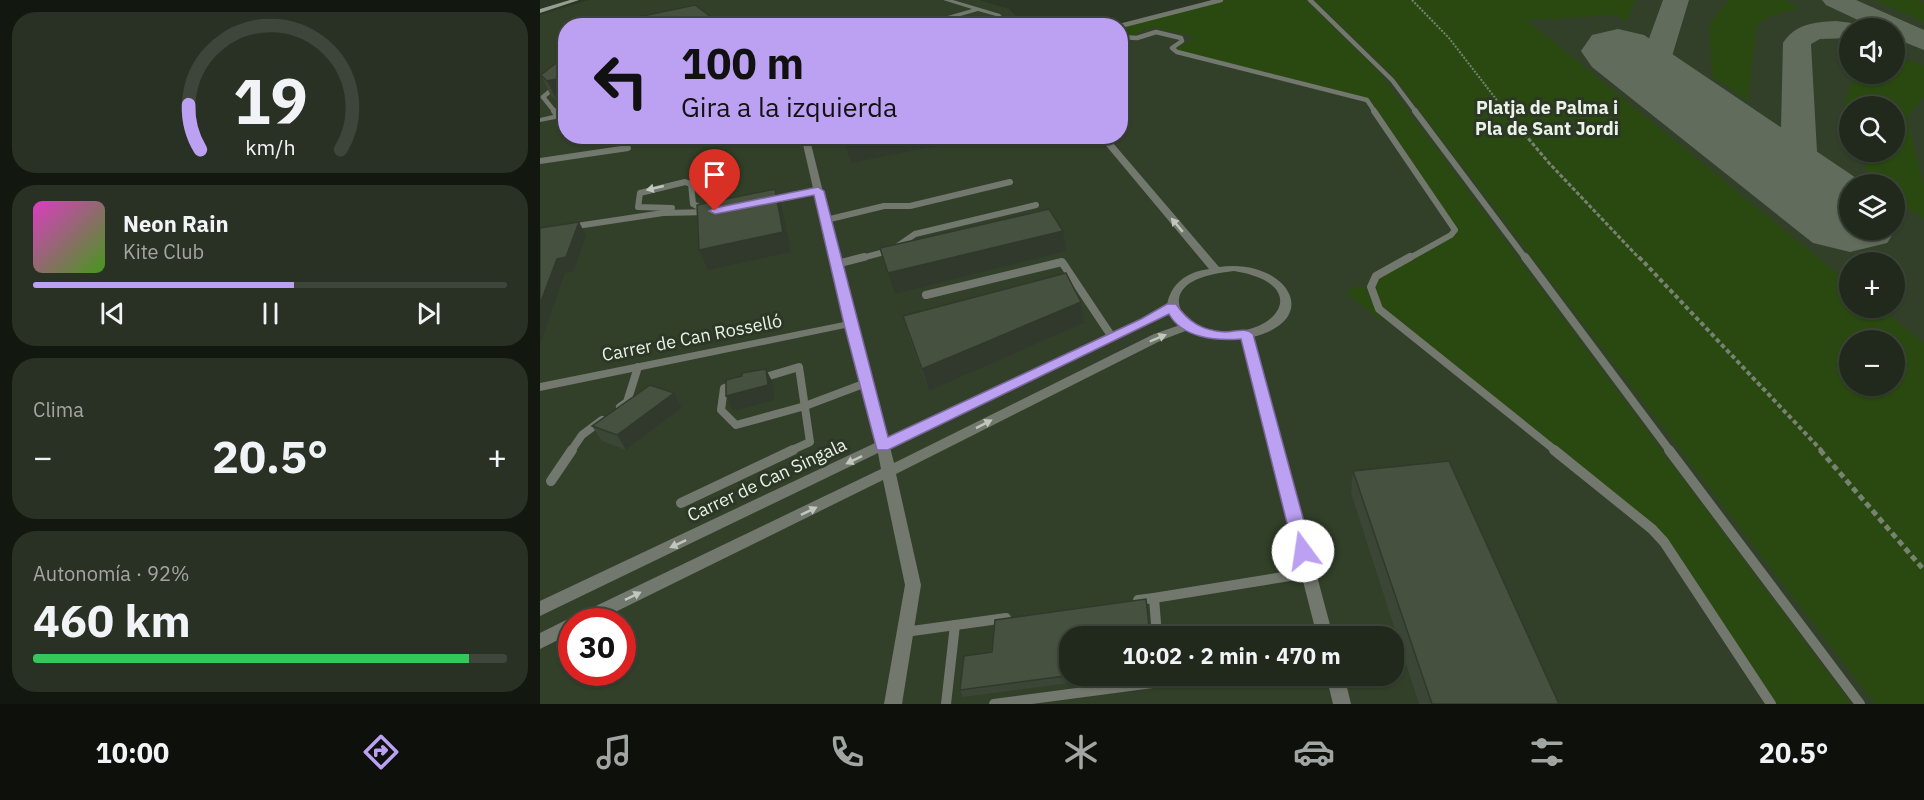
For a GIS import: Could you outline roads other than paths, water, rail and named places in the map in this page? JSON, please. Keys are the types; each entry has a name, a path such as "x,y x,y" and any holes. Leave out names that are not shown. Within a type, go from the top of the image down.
{"street":[{"path":"540,11 576,0"},
{"path":"946,0 981,9 1000,18"},
{"path":"947,18 981,9"},
{"path":"540,120 558,116"},
{"path":"807,144 850,324 883,446 913,585 893,704"},
{"path":"1109,144 1215,269"},
{"path":"1215,269 1243,270 1268,277 1280,286 1286,297 1286,309 1279,320 1265,329 1226,336 1206,333 1188,326 1177,317 1172,307 1172,297 1177,287 1193,276 1215,269"},
{"name":"Carrer de Can Singala","path":"540,609 1172,307"},
{"name":"Carrer de Can Rosselló","path":"540,387 850,324"},
{"path":"608,608 888,472 1158,337 1188,326"},
{"path":"1246,334 1322,626"},
{"path":"540,641 558,632"},
{"path":"1338,686 1342,704"}],"lane":[{"path":"1128,24 1221,0"},
{"path":"1310,0 1392,80 1860,704"},
{"path":"1128,37 1137,38 1154,32 1169,35 1182,40 1172,48 1177,52 1367,100 1455,230 1376,276 1371,287 1378,309 1652,529 1664,542 1771,704"},
{"path":"558,85 543,97 558,111"},
{"path":"540,161 628,147"},
{"path":"563,228 663,213 690,212 715,211 701,209 693,204 691,184 685,182 640,193 638,207 690,212"},
{"path":"826,220 884,206 910,206 1010,182"},
{"path":"761,202 818,191"},
{"path":"837,264 892,250 915,234 1036,205"},
{"path":"926,295 1062,262 1112,337"},
{"path":"551,481 582,435 627,402 638,367"},
{"path":"681,503 810,442 805,406 799,367 724,388 721,410 736,425 805,406 866,383"},
{"path":"1131,601 1308,573"},
{"path":"1154,598 1156,626"},
{"path":"905,632 1014,617"},
{"path":"946,704 955,625"},
{"path":"994,704 1130,686"}],"district":[{"name":"Platja de Palma i Pla de Sant Jordi","path":"1547,118"}]}
